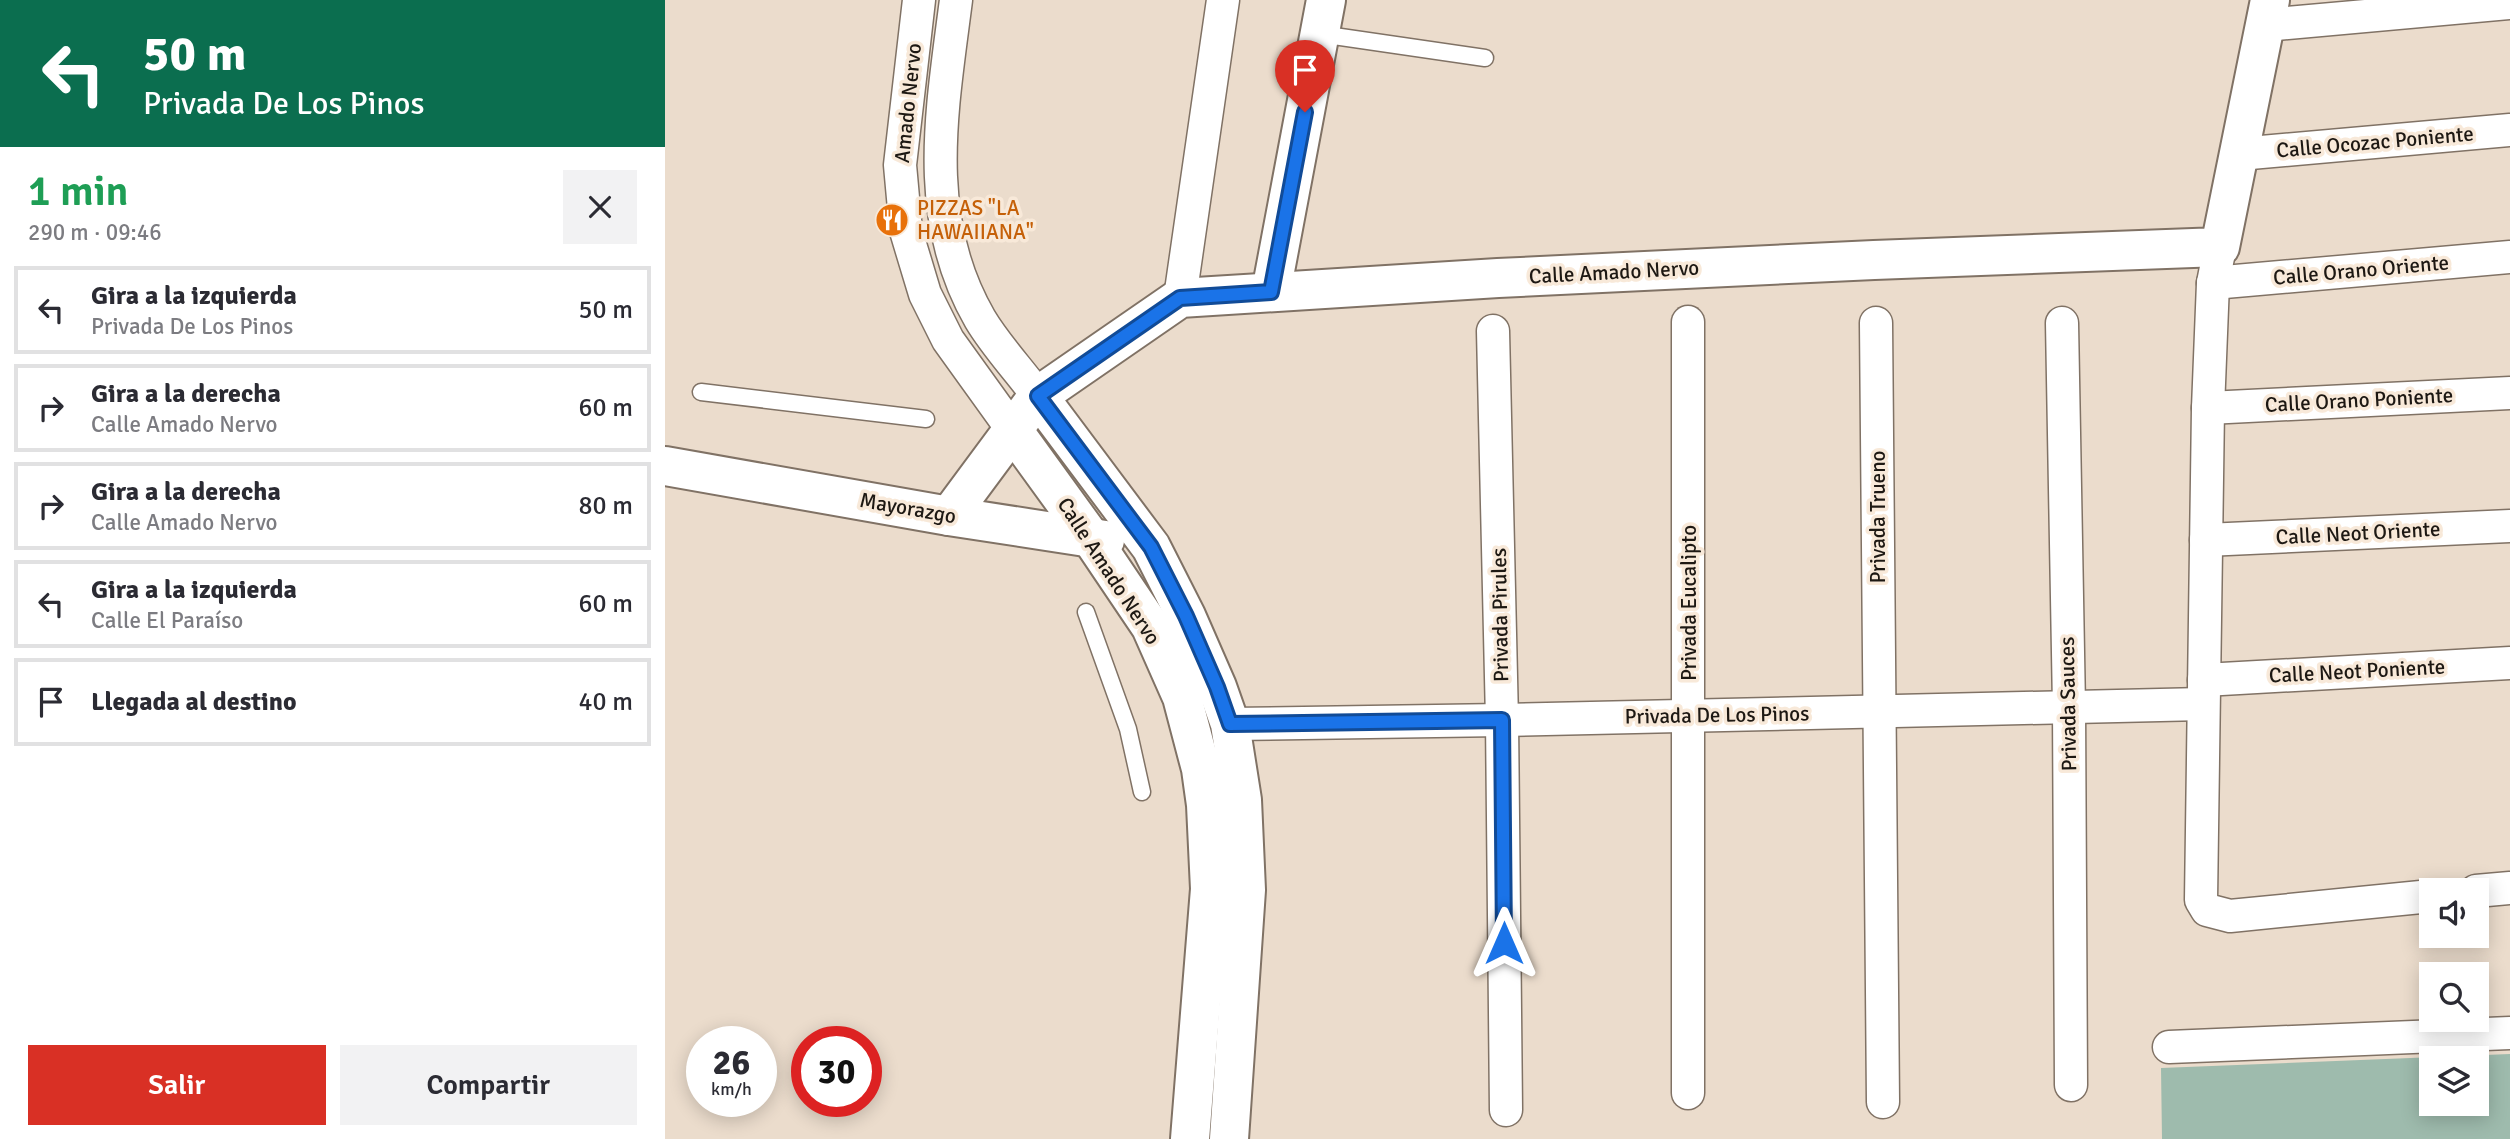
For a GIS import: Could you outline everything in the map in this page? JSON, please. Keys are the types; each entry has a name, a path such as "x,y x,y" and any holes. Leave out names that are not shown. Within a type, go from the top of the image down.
{"main road":[{"path":"2216,265 2268,12"},
{"path":"1271,292 1323,17"},
{"name":"Calle Amado Nervo","path":"1180,298 1819,262 2216,265"},
{"path":"949,516 1038,396 1180,298"},
{"name":"Calle Amado Nervo","path":"1038,396 1151,547 1186,616 1230,724 1243,800 1246,890 1229,1139"},
{"name":"Calle Amado Nervo","path":"1012,429 1151,626 1182,697 1201,769 1206,805 1210,889 1190,1139"},
{"name":"Mayorazgo","path":"665,466 949,516 1151,547"}],"street":[{"name":"Amado Nervo","path":"919,0 900,165 907,231 925,294 949,340 1012,429"},
{"name":"Amado Nervo","path":"956,0 939,163 944,225 961,281 981,320 1038,396"},
{"path":"1180,298 1223,0"},
{"path":"2268,12 2510,3"},
{"name":"Calle Ocozac Poniente","path":"2239,154 2510,130"},
{"name":"Calle Orano Oriente","path":"2216,265 2510,257"},
{"path":"2216,265 2208,408 2201,900 2207,910 2230,916 2419,897"},
{"name":"Privada Eucalipto","path":"1688,322 1688,1093"},
{"name":"Privada Trueno","path":"1876,323 1879,712"},
{"name":"Privada Sauces","path":"2062,323 2069,707 2071,1085"},
{"name":"Privada Pirules","path":"1493,331 1502,720 1506,1110"},
{"name":"Calle Orano Poniente","path":"2208,408 2510,393"},
{"name":"Calle Neot Oriente","path":"2206,540 2510,526"},
{"name":"Calle Neot Poniente","path":"2204,692 2510,663"},
{"name":"Privada De Los Pinos","path":"1230,724 2069,707 2204,692"},
{"path":"1879,712 1883,1102"},
{"path":"2489,890 2510,888"},
{"path":"2169,1047 2510,1033"},
{"path":"1197,1047 1237,1050"}],"lane":[{"path":"1323,17 1486,58"},
{"path":"701,392 926,419"},
{"path":"1086,612 1128,729 1142,792"}],"green space":[{"path":"2510,1054 2510,1139 2162,1139 2161,1068 2419,1058 2419,1116 2489,1116 2489,1055"}],"place":[{"name":"PIZZAS \"LA HAWAIIANA\"","path":"892,220"}],"route":[{"path":"1305,112 1271,292 1180,298 1038,396 1151,547 1186,616 1230,724 1502,720 1504,943"}]}
